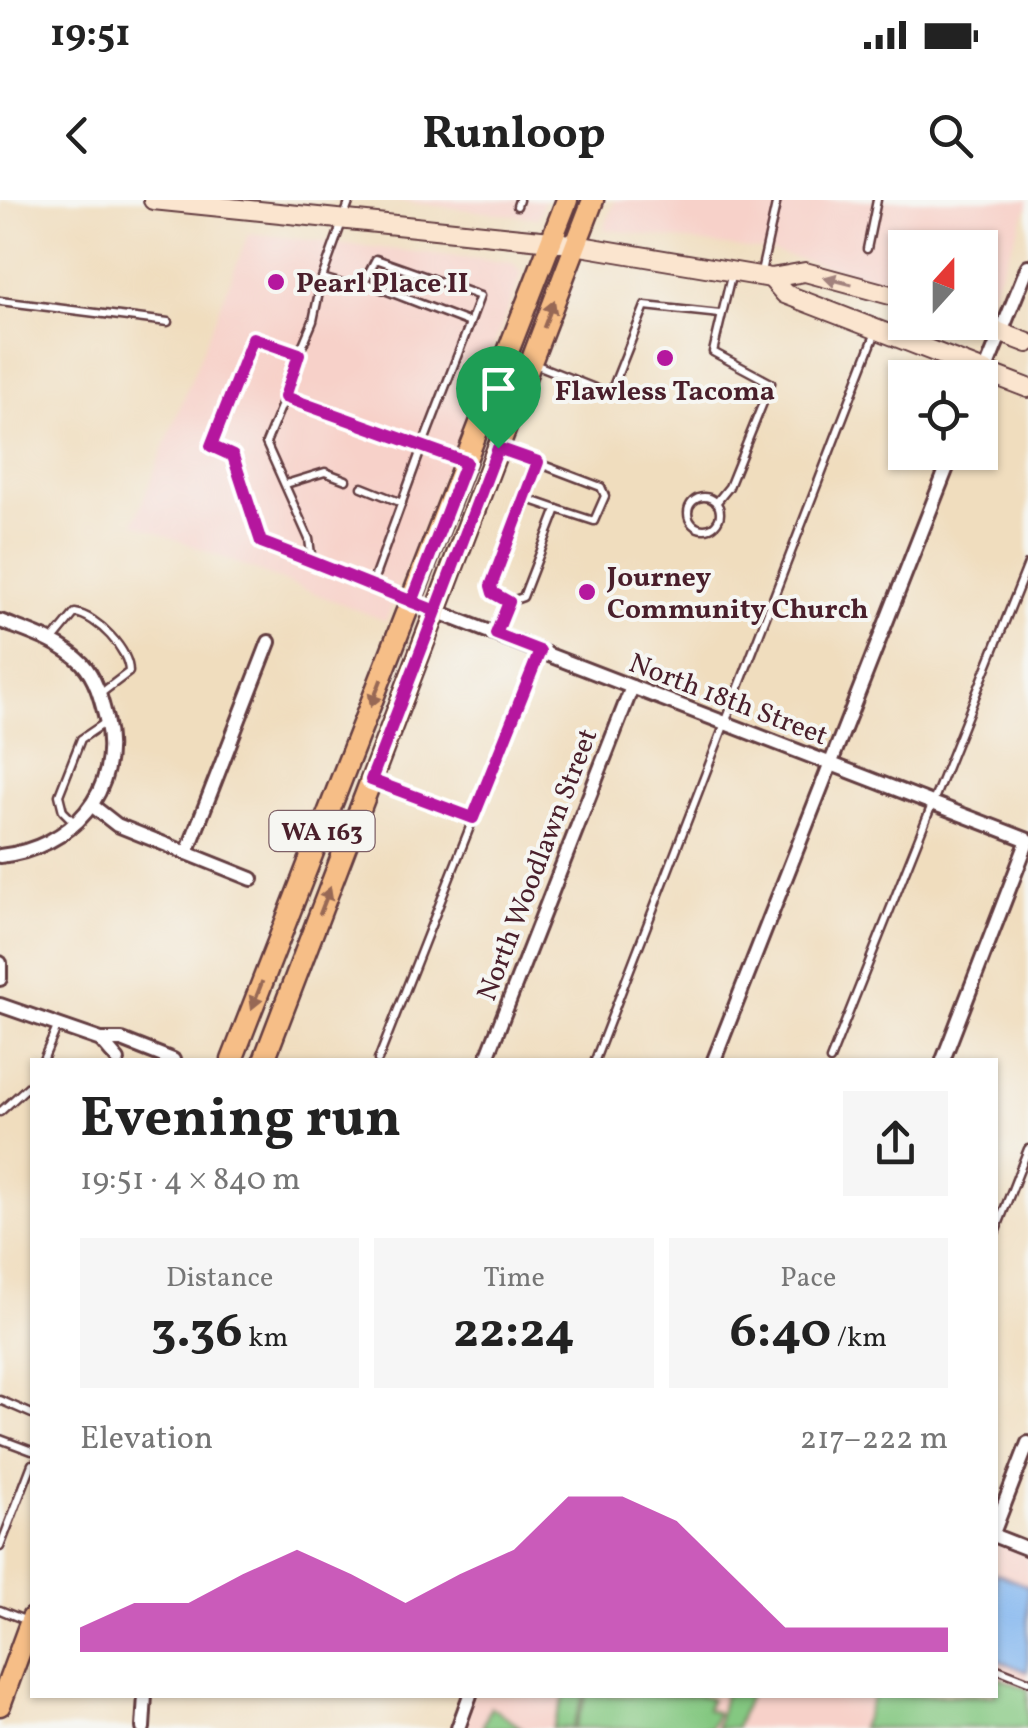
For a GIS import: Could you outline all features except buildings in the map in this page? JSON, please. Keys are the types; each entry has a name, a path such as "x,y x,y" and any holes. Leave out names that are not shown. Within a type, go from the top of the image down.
{"main road":[{"path":"153,200 576,244 765,277 805,272 888,294"},
{"name":"WA 163","path":"233,1058 567,200"},
{"name":"WA 163","path":"264,1058 593,200"},
{"path":"765,277 785,294 878,326 948,360"},
{"path":"998,331 1028,343"},
{"path":"998,381 1028,388"},
{"path":"0,1705 30,1625"}],"street":[{"path":"990,360 1028,266"},
{"path":"715,1058 945,470"},
{"name":"North 18th Street","path":"412,602 1028,840"},
{"path":"0,621 51,642 82,663 102,700 111,749 94,807 57,840 0,856"},
{"path":"187,853 269,642"},
{"name":"North Woodlawn Street","path":"487,1058 632,687"},
{"path":"94,807 117,826 252,879"},
{"path":"945,1058 1028,840"},
{"path":"0,963 0,979"},
{"path":"0,1005 101,1040 122,1040 169,1058"},
{"path":"101,1040 116,1058"},
{"path":"998,1520 1028,1443"},
{"path":"998,1537 1028,1549"},
{"path":"143,1728 145,1698"},
{"path":"458,1728 469,1698"}],"lane":[{"path":"312,562 309,539 266,443 313,321 322,278 350,200"},
{"path":"765,277 777,200"},
{"path":"867,249 878,200"},
{"path":"364,282 376,259 480,296 372,584"},
{"path":"716,503 729,486 771,382 718,358 712,346 732,271"},
{"path":"322,278 346,285 364,282 470,322"},
{"path":"0,301 168,322"},
{"path":"530,363 610,394 646,306 720,314"},
{"path":"596,1058 878,326"},
{"path":"299,354 253,338 211,446 233,456 261,542 412,602"},
{"path":"285,397 466,462"},
{"path":"498,448 604,491 594,521 525,498"},
{"path":"509,602 493,593 491,586 538,462"},
{"path":"286,484 325,472 346,480"},
{"path":"362,486 402,502"},
{"path":"706,497 716,503 720,513 716,524 707,530 691,524 687,514 691,503 706,497"},
{"path":"496,634 509,602 523,597 557,510"},
{"path":"831,1058 1028,564"},
{"path":"51,642 70,615 80,613 95,621 130,667 102,700"},
{"path":"379,1058 540,651"},
{"path":"76,824 63,811 59,794 82,738 107,722"},
{"path":"371,780 473,818"},
{"path":"44,1058 58,1024"},
{"path":"0,1112 30,1090"},
{"path":"998,1225 1028,1150"},
{"path":"0,1400 30,1413"},
{"path":"0,1440 30,1450"},
{"path":"0,1547 30,1469"},
{"path":"0,1610 30,1619"},
{"path":"998,1669 1028,1681"}],"shaded area":[{"path":"387,200 544,200 538,218"},
{"path":"615,200 1028,200 998,278 998,230 888,230 888,283 776,253 604,229"},
{"path":"249,233 513,263 522,274 386,621 134,523"},
{"path":"998,1537 1028,1549 1028,1728 458,1728 469,1698 998,1698"}],"green space":[{"path":"998,1677 1028,1689 1028,1728 861,1728 873,1698 998,1698"},
{"path":"564,1698 583,1698 572,1728 552,1728"},
{"path":"586,1698 708,1698 711,1699 707,1709 717,1713 711,1728 574,1728"},
{"path":"723,1698 748,1698 736,1728 717,1728"},
{"path":"491,1707 522,1728 482,1728"}],"water":[{"path":"998,1574 1028,1586 1028,1672 998,1660"}],"place":[{"name":"Pearl Place II","path":"276,282"},
{"name":"Flawless Tacoma","path":"665,358"},
{"name":"Journey Community Church","path":"587,592"}],"route":[{"path":"498,448 436,611 412,602 376,586 261,542 233,456 211,446 253,338 299,354 285,397 466,462 412,602 436,611 371,780 473,818 540,651 496,634 509,602 493,593 491,586 538,462 498,448"}]}
